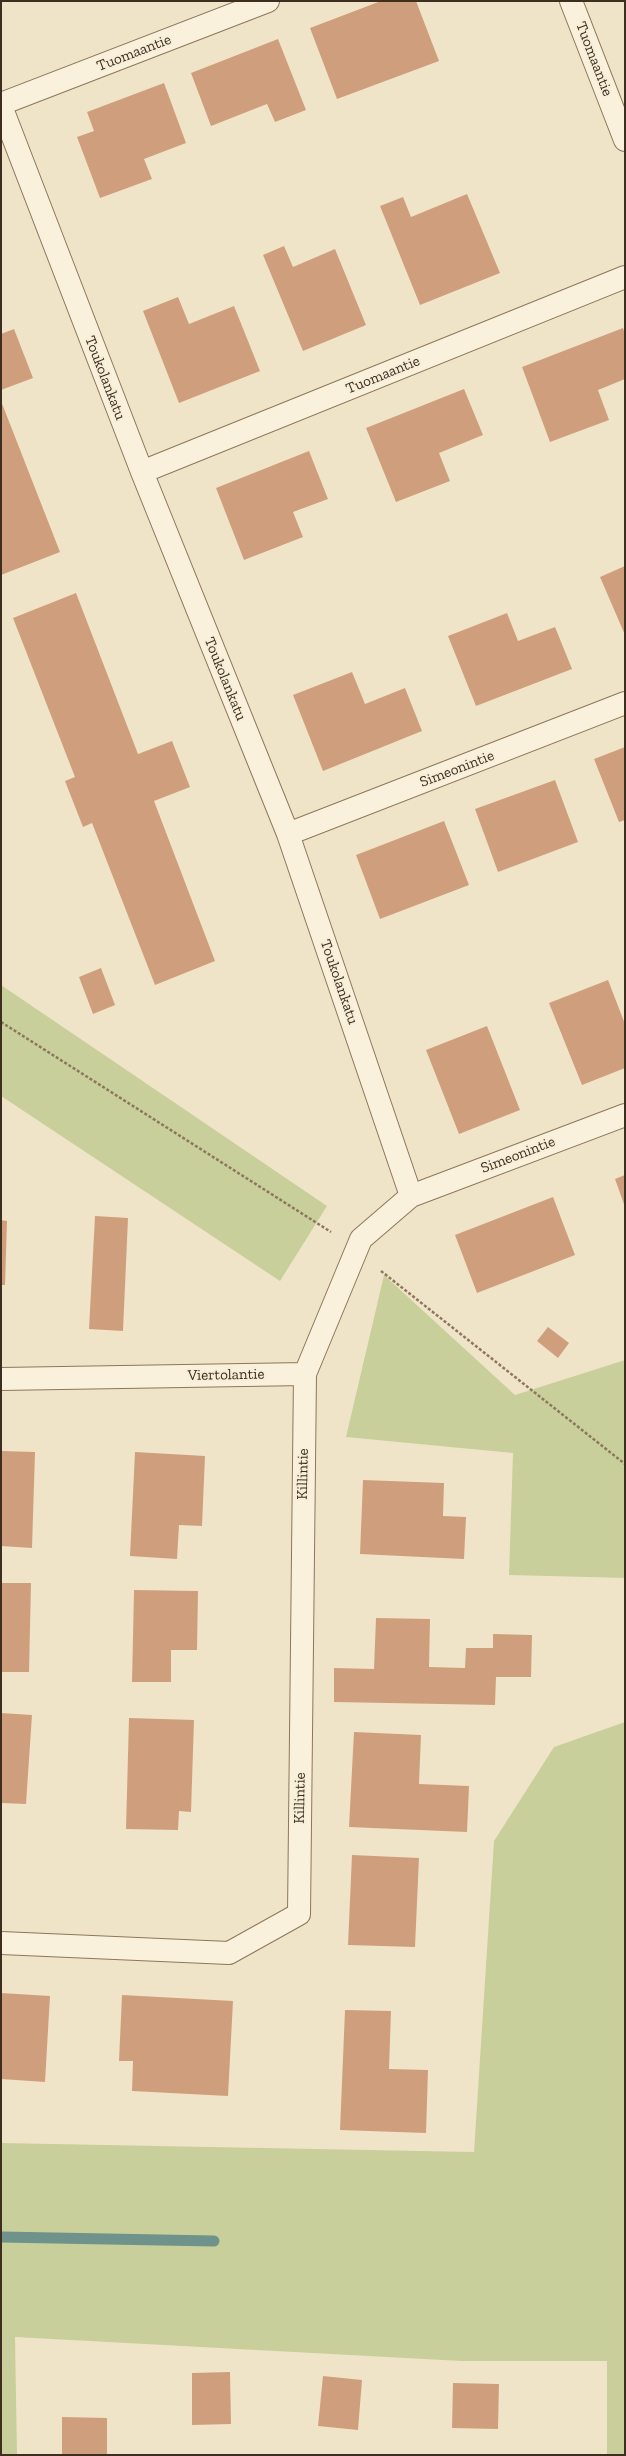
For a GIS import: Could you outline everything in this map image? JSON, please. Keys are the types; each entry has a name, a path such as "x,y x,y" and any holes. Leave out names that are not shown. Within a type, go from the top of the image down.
{"street":[{"name":"Tuomaantie","path":"1,105 268,1"},
{"name":"Tuomaantie","path":"571,1 625,140"},
{"name":"Toukolankatu","path":"1,105 142,472 288,834 411,1196"},
{"name":"Tuomaantie","path":"142,472 625,278"},
{"name":"Simeonintie","path":"288,834 625,703"},
{"name":"Simeonintie","path":"411,1196 625,1115"},
{"path":"304,1374 359,1245 411,1196"},
{"name":"Viertolantie","path":"1,1379 304,1374"},
{"name":"Killintie","path":"1,1943 229,1953 299,1914 304,1374"}],"path":[{"path":"1,1022 336,1235 359,1245 625,1464"}],"green space":[{"path":"1,985 327,1206 280,1281 1,1096"},
{"path":"384,1275 515,1395 625,1360 625,1578 509,1575 513,1453 346,1437"},
{"path":"625,1722 625,2455 607,2455 607,2361 461,2361 15,2337 17,2455 1,2455 1,2143 474,2152 494,1841 554,1747"}],"building":[{"path":"381,1 416,1 439,61 337,99 310,28"},
{"path":"278,39 306,110 275,122 267,104 211,126 191,73"},
{"path":"164,83 186,143 144,159 152,179 100,198 77,137 94,131 87,112"},
{"path":"467,194 500,273 420,305 380,206 403,197 411,217"},
{"path":"284,246 293,267 335,249 366,325 303,351 263,255"},
{"path":"178,297 189,324 234,306 260,371 179,403 143,311"},
{"path":"623,328 625,334 625,379 598,390 609,420 550,442 522,367"},
{"path":"14,329 33,378 1,390 1,334"},
{"path":"464,389 483,435 439,453 450,481 396,502 366,428"},
{"path":"1,401 60,552 1,575"},
{"path":"309,451 328,499 293,512 303,537 244,560 216,488"},
{"path":"625,566 625,635 600,577"},
{"path":"76,593 138,754 172,741 190,787 154,801 215,961 155,985 92,823 83,827 65,781 75,777 13,618"},
{"path":"507,613 518,641 555,627 572,669 476,706 448,636"},
{"path":"352,672 365,704 405,688 422,731 323,771 293,695"},
{"path":"625,747 625,820 619,822 594,759"},
{"path":"555,780 578,842 498,872 475,809"},
{"path":"444,821 469,885 380,919 356,855"},
{"path":"101,968 115,1005 93,1014 79,977"},
{"path":"608,980 625,1024 625,1068 582,1085 549,1003"},
{"path":"487,1026 520,1110 459,1134 426,1050"},
{"path":"625,1175 625,1207 615,1179"},
{"path":"553,1197 575,1255 477,1293 455,1235"},
{"path":"95,1216 128,1218 123,1331 89,1329"},
{"path":"1,1220 7,1221 5,1285 1,1285"},
{"path":"548,1327 569,1343 558,1358 537,1341"},
{"path":"1,1451 35,1452 32,1548 1,1546"},
{"path":"135,1452 205,1456 202,1526 179,1525 177,1559 130,1556"},
{"path":"363,1480 444,1483 443,1516 466,1517 464,1559 360,1554"},
{"path":"1,1583 31,1583 29,1672 1,1672"},
{"path":"134,1590 198,1591 197,1650 171,1650 171,1682 132,1682"},
{"path":"376,1618 430,1619 429,1667 465,1668 466,1648 493,1648 493,1634 532,1635 531,1677 496,1677 495,1705 334,1702 334,1668 374,1669"},
{"path":"1,1713 32,1715 26,1804 1,1803"},
{"path":"129,1718 194,1720 191,1812 179,1811 178,1830 126,1829"},
{"path":"354,1732 421,1735 419,1784 469,1786 467,1832 349,1827"},
{"path":"352,1855 419,1858 415,1947 348,1945"},
{"path":"1,1993 50,1996 45,2082 1,2079"},
{"path":"122,1995 233,2001 228,2096 132,2091 133,2061 119,2061"},
{"path":"345,2010 391,2011 389,2069 428,2070 426,2133 340,2130"},
{"path":"230,2372 231,2424 192,2425 192,2373"},
{"path":"323,2376 362,2380 358,2430 318,2426"},
{"path":"453,2383 499,2384 498,2429 452,2428"},
{"path":"62,2417 107,2418 107,2455 62,2455"}],"waterway":[{"path":"1,2237 214,2241"}]}
